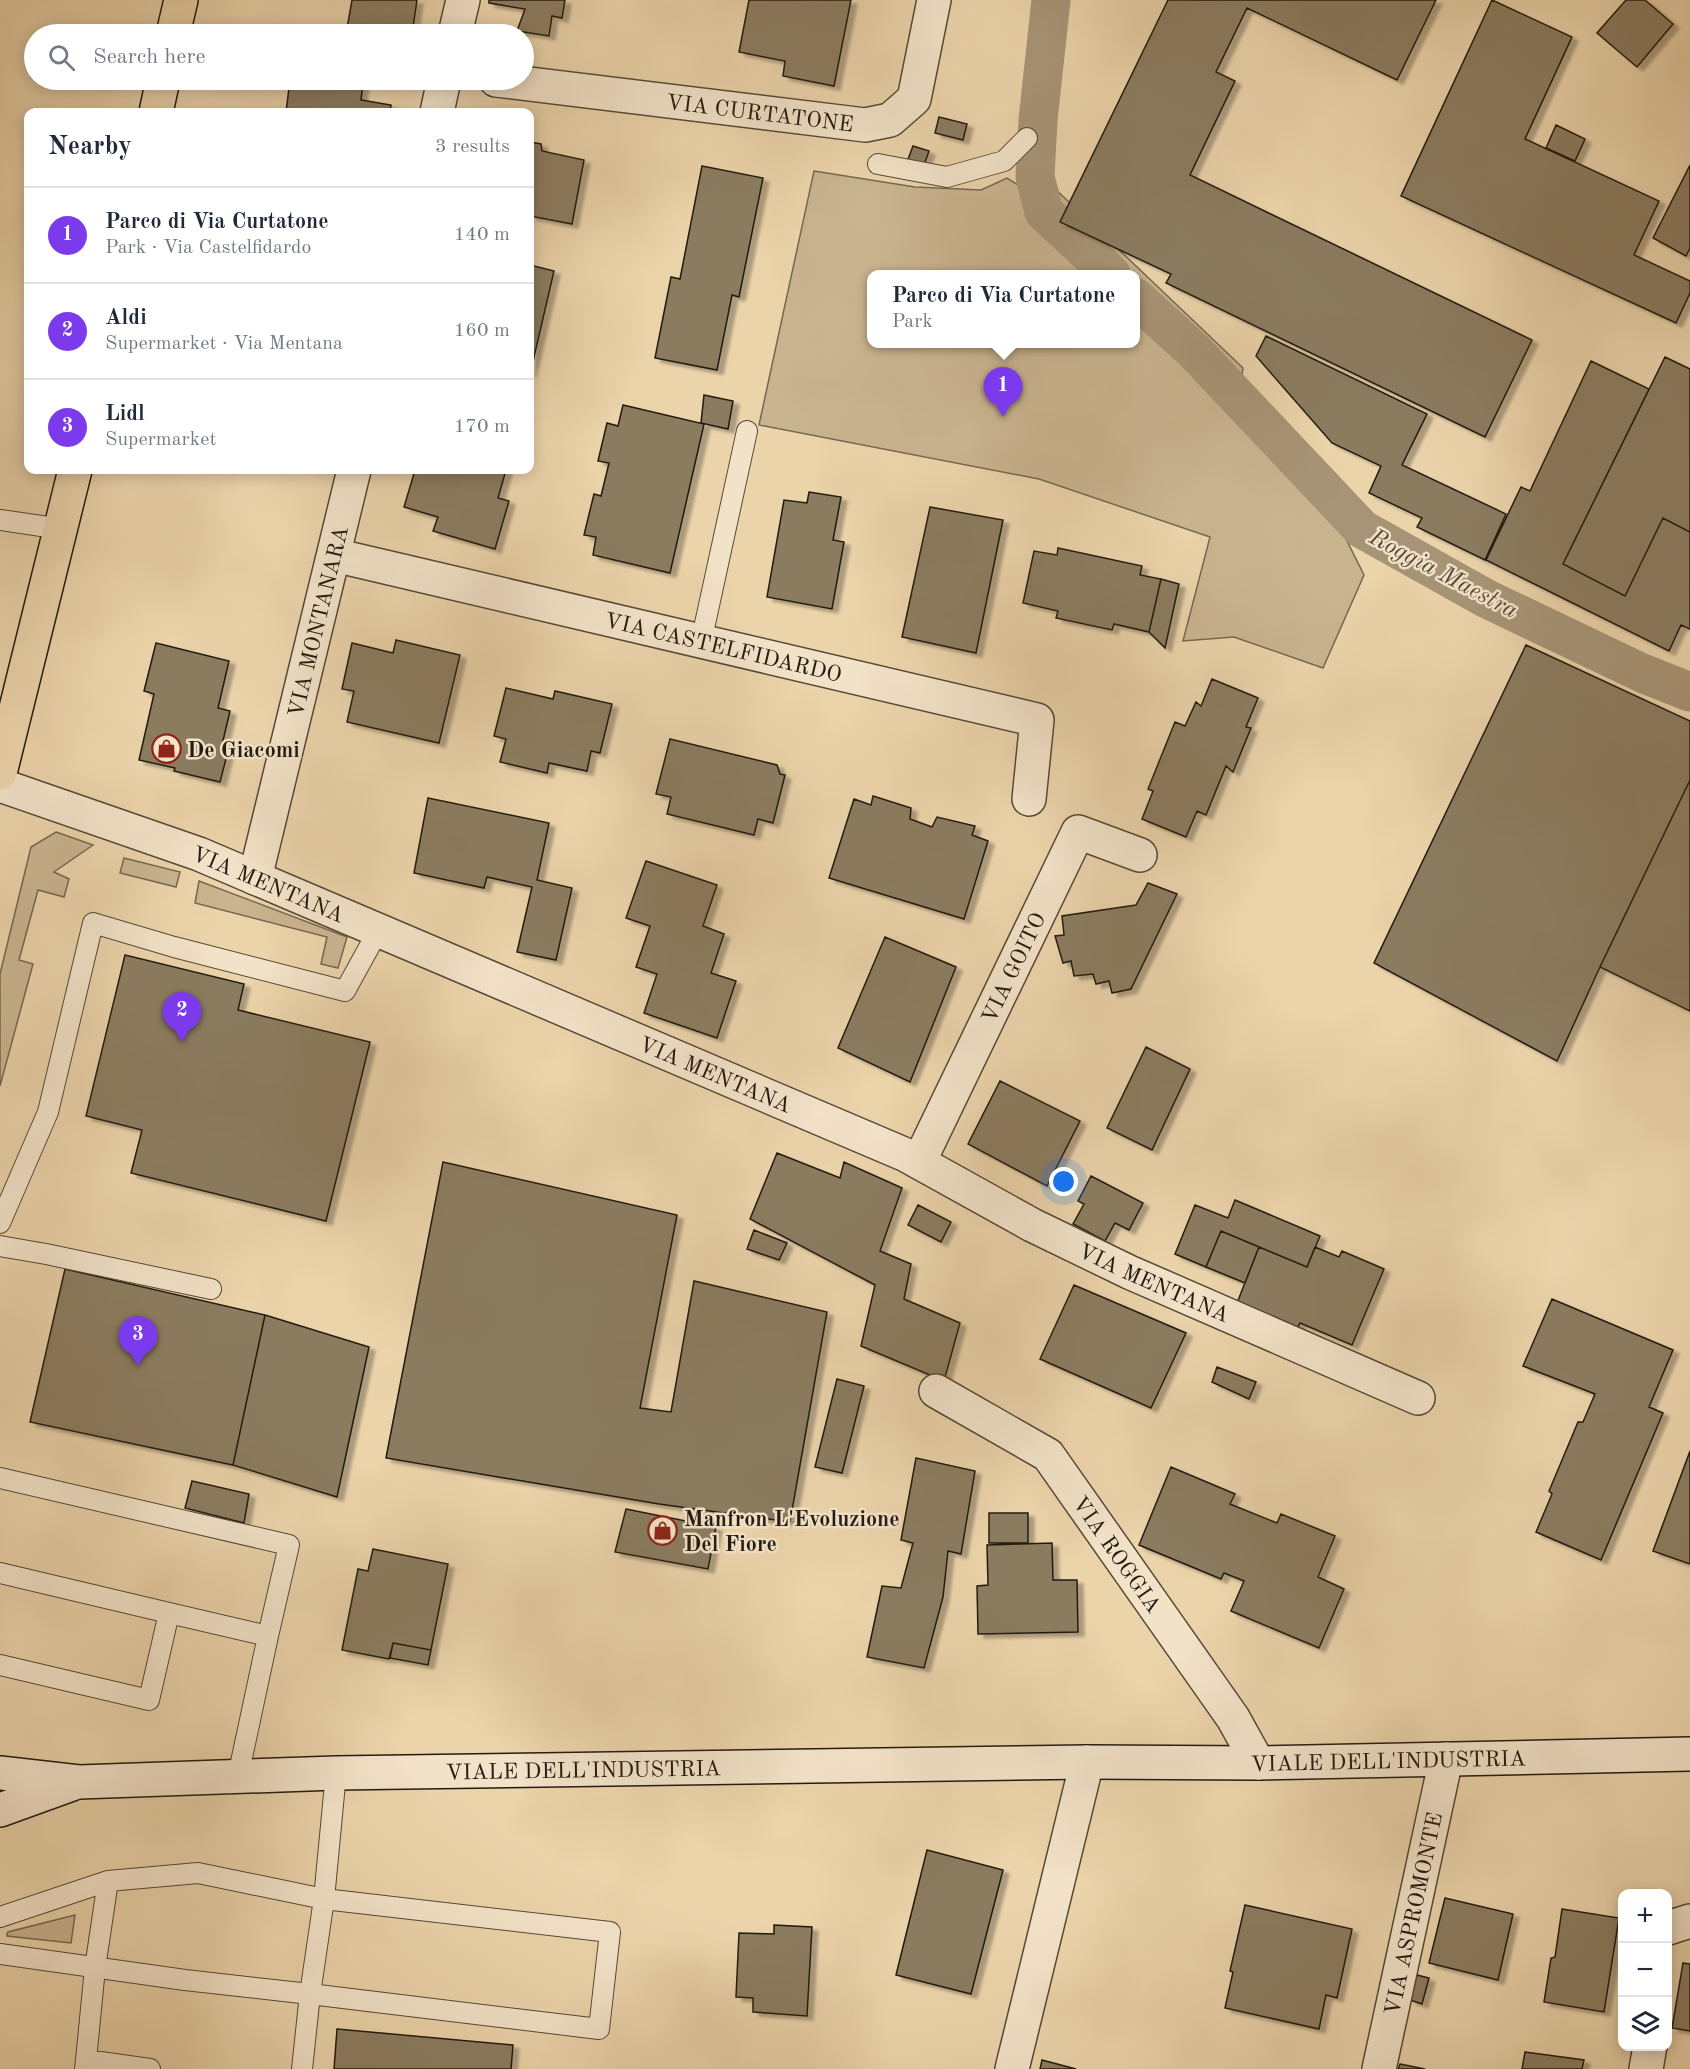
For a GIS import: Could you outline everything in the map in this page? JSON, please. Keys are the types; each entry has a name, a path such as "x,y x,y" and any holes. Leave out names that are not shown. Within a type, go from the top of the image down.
{"main road":[{"path":"175,24 181,0"},
{"path":"157,108 161,90"},
{"path":"42,605 48,527 69,474"},
{"path":"0,773 74,474"}],"street":[{"path":"457,24 463,0"},
{"name":"VIA CURTATONE","path":"534,85 865,125 890,120 914,99 934,0"},
{"path":"438,108 442,90"},
{"name":"VIA MONTANARA","path":"255,878 353,474"},
{"name":"VIA CASTELFIDARDO","path":"334,555 1037,720 1029,799"},
{"name":"VIA MENTANA","path":"0,785 199,854 919,1162 1032,1225 1119,1266 1418,1398"},
{"name":"VIA GOITO","path":"919,1162 1078,832 1140,855"},
{"name":"VIA ROGGIA","path":"936,1391 1048,1455 1233,1718 1258,1763"},
{"name":"VIALE DELL'INDUSTRIA","path":"0,1773 79,1782 336,1773 1087,1762 1258,1763 1690,1754"},
{"name":"VIA ASPROMONTE","path":"1379,2069 1446,1759"},
{"path":"1012,2069 1087,1762"},
{"name":"VIALE DELL'INDUSTRIA","path":"0,1810 79,1782"},
{"path":"1672,1927 1690,1921"},
{"path":"1646,2069 1649,2051"}],"lane":[{"path":"878,164 947,177 1004,161 1027,138"},
{"path":"701,642 747,431"},
{"path":"0,520 48,527"},
{"path":"1,1217 48,1112 93,923 345,991 378,931"},
{"path":"0,1246 211,1289"},
{"path":"0,1478 289,1545 238,1776"},
{"path":"0,1573 268,1636"},
{"path":"0,1665 149,1700 169,1613"},
{"path":"302,2069 324,1899 336,1773"},
{"path":"0,1917 108,1881 198,1873 324,1899 610,1932 599,2029 94,1968 0,1954"},
{"path":"108,1881 94,1968 85,2065 150,2069"}],"shaded area":[{"path":"814,171 915,187 981,190 1007,178 1036,196 1051,185 1243,368 1237,408 1328,503 1364,575 1323,668 1234,637 1183,641 1210,537 1039,479 759,425"},
{"path":"56,832 93,845 54,872 69,879 64,897 38,890 19,960 33,964 0,1086 0,974 31,847"},
{"path":"124,858 180,872 176,887 120,873"},
{"path":"199,881 347,937 338,968 321,964 327,937 195,903"},
{"path":"75,1915 71,1943 7,1936 8,1932"}],"building":[{"path":"352,0 417,0 413,24 348,24"},
{"path":"489,0 565,0 562,18 552,16 549,36 534,34 534,24 520,24 525,9 489,3"},
{"path":"749,0 851,0 834,86 783,76 785,61 739,52"},
{"path":"1168,0 1436,0 1397,80 1247,8 1216,72 1235,81 1190,175 1532,340 1485,437 1166,283 1171,274 1060,222"},
{"path":"1492,0 1572,37 1525,139 1659,201 1634,255 1690,281 1690,293 1676,323 1401,196"},
{"path":"1626,0 1645,0 1673,24 1637,67 1597,33"},
{"path":"289,90 362,90 361,100 391,105 391,108 286,108"},
{"path":"939,117 967,124 963,140 935,133"},
{"path":"1556,125 1585,139 1575,161 1546,148"},
{"path":"534,143 541,144 542,151 584,160 572,224 534,217"},
{"path":"913,146 929,151 923,168 907,162"},
{"path":"1690,165 1690,248 1686,256 1653,238"},
{"path":"702,166 763,178 739,297 732,295 717,370 655,358 671,277 680,279"},
{"path":"534,266 554,271 534,357"},
{"path":"1266,336 1427,414 1402,465 1506,514 1485,560 1417,527 1422,518 1369,493 1381,466 1332,443 1256,356"},
{"path":"1665,357 1690,369 1690,532 1663,518 1625,596 1563,564"},
{"path":"1591,361 1649,389 1563,564 1625,596 1663,518 1690,532 1690,629 1681,625 1669,651 1486,560 1521,487 1530,491"},
{"path":"704,395 733,401 728,429 701,423"},
{"path":"623,405 704,424 670,573 593,555 596,537 584,535 594,494 601,496 609,463 598,461 607,423 618,426"},
{"path":"414,474 505,474 498,498 509,501 495,549 433,531 438,517 404,507"},
{"path":"809,492 841,497 833,540 844,542 832,609 767,597 784,500 807,503"},
{"path":"930,507 1003,520 976,653 902,637"},
{"path":"1058,548 1142,566 1140,575 1161,579 1149,632 1114,624 1112,630 1056,618 1058,611 1023,603 1034,551 1057,555"},
{"path":"1161,579 1179,584 1165,648 1149,632"},
{"path":"396,640 460,655 439,743 347,722 354,691 342,689 352,643 393,653"},
{"path":"156,643 229,661 218,708 230,711 221,749 228,751 220,782 139,760 154,694 144,691"},
{"path":"1526,645 1690,721 1690,780 1557,1061 1374,963"},
{"path":"1212,679 1258,698 1246,727 1251,728 1233,772 1226,766 1206,815 1197,811 1186,837 1142,819 1153,791 1148,789 1175,722 1185,726 1196,702 1201,706"},
{"path":"506,688 553,699 555,691 612,704 600,753 591,751 587,771 549,763 547,773 500,762 506,739 494,736"},
{"path":"670,739 777,765 780,774 785,775 773,823 758,819 754,835 667,814 671,797 656,794"},
{"path":"1690,780 1690,1011 1600,967"},
{"path":"873,796 911,808 910,819 932,827 937,817 975,826 972,835 988,841 964,919 829,878 854,799 871,805"},
{"path":"428,798 549,823 537,880 572,888 556,960 517,952 532,887 487,877 484,888 414,873"},
{"path":"646,861 717,885 703,926 724,934 711,973 736,981 717,1038 644,1013 657,974 636,967 650,926 626,918"},
{"path":"1148,883 1177,894 1131,989 1112,993 1109,981 1096,984 1093,974 1074,976 1071,961 1063,963 1055,936 1064,935 1062,916 1136,905"},
{"path":"885,937 956,967 910,1082 838,1048"},
{"path":"125,955 244,984 238,1010 370,1042 326,1221 131,1173 142,1130 86,1116"},
{"path":"1146,1047 1190,1069 1152,1150 1107,1128"},
{"path":"1000,1081 1080,1121 1047,1186 968,1144"},
{"path":"777,1153 840,1178 844,1162 902,1188 880,1251 911,1264 904,1299 960,1323 944,1381 861,1346 875,1285 750,1219"},
{"path":"443,1162 677,1215 640,1408 671,1412 694,1281 827,1312 790,1522 659,1504 386,1458"},
{"path":"1091,1176 1143,1203 1129,1230 1115,1223 1105,1241 1073,1224 1084,1204 1078,1201"},
{"path":"1235,1200 1320,1236 1307,1267 1221,1231 1206,1267 1175,1254 1195,1205 1228,1218"},
{"path":"918,1205 951,1222 941,1242 908,1225"},
{"path":"754,1230 787,1243 779,1260 747,1249"},
{"path":"1221,1231 1259,1247 1245,1283 1206,1267"},
{"path":"1259,1247 1307,1267 1315,1247 1339,1257 1342,1251 1384,1269 1352,1345 1300,1323 1297,1329 1237,1303"},
{"path":"65,1269 265,1315 233,1465 30,1422"},
{"path":"1074,1285 1186,1333 1151,1408 1040,1359"},
{"path":"1552,1299 1673,1350 1649,1407 1663,1413 1601,1560 1536,1532 1552,1494 1549,1491 1578,1422 1583,1422 1595,1394 1523,1366"},
{"path":"265,1315 369,1347 337,1497 233,1465"},
{"path":"1217,1367 1256,1382 1249,1399 1212,1382"},
{"path":"837,1379 864,1386 842,1473 815,1467"},
{"path":"1690,1451 1690,1564 1653,1551"},
{"path":"916,1458 975,1471 961,1554 948,1551 943,1597 924,1668 867,1657 882,1586 901,1588 913,1543 901,1540"},
{"path":"1171,1467 1235,1494 1230,1504 1277,1523 1281,1514 1335,1536 1318,1577 1344,1589 1319,1648 1231,1611 1244,1581 1224,1573 1221,1579 1139,1545"},
{"path":"192,1481 249,1494 244,1523 185,1508"},
{"path":"626,1509 716,1527 708,1569 615,1552"},
{"path":"989,1513 1028,1513 1028,1543 989,1543"},
{"path":"1052,1543 1053,1580 1077,1580 1078,1632 978,1634 977,1586 988,1585 987,1545"},
{"path":"373,1549 448,1564 431,1650 393,1643 389,1659 342,1650 358,1569 368,1571"},
{"path":"393,1643 431,1650 428,1665 390,1658"},
{"path":"927,1850 1003,1870 971,1994 896,1975"},
{"path":"1445,1898 1513,1914 1498,1980 1429,1963"},
{"path":"1245,1905 1352,1929 1337,1998 1326,1995 1319,2029 1225,2008 1233,1972 1230,1971"},
{"path":"1562,1909 1618,1918 1604,2012 1544,2002 1551,1958 1555,1957"},
{"path":"774,1925 812,1927 807,2016 753,2012 753,1998 736,1997 739,1933 774,1934"},
{"path":"1683,1963 1690,1964 1690,2031 1672,2028"},
{"path":"1417,1975 1429,1978 1422,2004 1410,2000"},
{"path":"337,2029 513,2045 511,2069 334,2069"},
{"path":"1525,2052 1584,2060 1582,2069 1522,2069"},
{"path":"1042,2060 1076,2069 1040,2069"},
{"path":"1400,2064 1425,2069 1398,2069"}],"waterway":[{"name":"Roggia Maestra","path":"1051,0 1038,120 1035,177 1044,212 1107,270"},
{"name":"Roggia Maestra","path":"1140,302 1194,351 1362,529 1487,599 1642,673 1690,692"}],"place":[{"name":"Parco di Via Curtatone","path":"1003,417"},
{"name":"De Giacomi","path":"166,749"},
{"name":"Aldi","path":"182,1042"},
{"name":"Lidl","path":"138,1366"},
{"name":"Manfron L'Evoluzione Del Fiore","path":"663,1531"}]}
